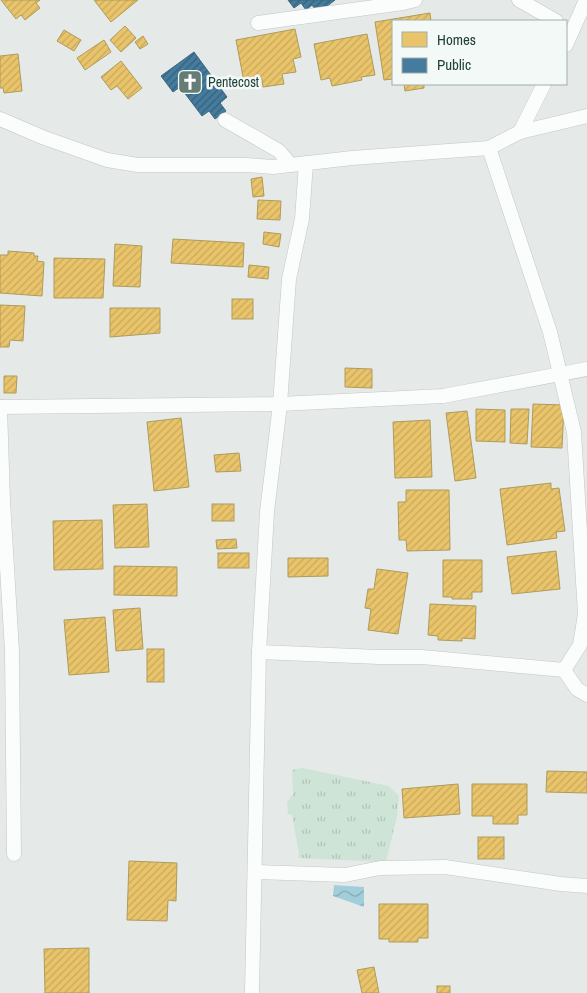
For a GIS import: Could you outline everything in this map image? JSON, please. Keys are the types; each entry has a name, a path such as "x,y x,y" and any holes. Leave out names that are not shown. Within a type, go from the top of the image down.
{"street":[{"path":"258,23 415,0"},
{"path":"519,0 554,20"},
{"path":"570,29 586,0"},
{"path":"520,132 544,85"},
{"path":"0,119 42,137 107,160 138,165 246,165 273,167 489,148 520,132 587,116"},
{"path":"225,120 279,151 291,165"},
{"path":"489,148 538,293 562,375 574,432 585,614 580,645 564,670"},
{"path":"252,993 256,872 259,652 267,512 280,404 289,279 302,219 306,163"},
{"path":"14,854 12,651 2,501 0,407 280,404 443,396 587,369"},
{"path":"259,652 422,657 564,670"},
{"path":"564,670 577,689 587,695"},
{"path":"256,872 345,875 380,868 445,867 587,886"}],"green space":[{"path":"302,768 389,786 399,796 397,817 386,862 298,858 299,853 292,815 288,814 287,802 293,794 292,770"}],"water":[{"path":"334,885 364,887 364,907 333,896"}],"building: Homes":[{"path":"1,0 40,0 36,3 40,8 25,20 21,15 16,19"},
{"path":"94,0 138,0 111,22"},
{"path":"430,13 431,20 392,20 392,79 384,80 375,22"},
{"path":"125,26 136,38 121,52 110,40"},
{"path":"295,29 301,57 293,59 296,72 282,74 284,84 263,87 262,79 244,82 236,40"},
{"path":"64,30 81,40 74,51 57,41"},
{"path":"367,34 375,75 361,77 362,80 332,86 330,78 321,80 314,44"},
{"path":"143,36 148,44 140,49 135,42"},
{"path":"104,40 111,52 85,70 77,58"},
{"path":"18,54 22,91 4,93 3,88 0,88 0,56"},
{"path":"121,61 142,88 128,99 117,86 111,90 101,77"},
{"path":"404,85 424,85 424,88 405,91"},
{"path":"262,177 264,196 253,197 251,179"},
{"path":"258,200 281,201 280,220 257,219"},
{"path":"264,232 281,234 279,247 263,244"},
{"path":"173,239 244,243 243,267 171,263"},
{"path":"115,244 142,246 140,287 113,286"},
{"path":"8,251 34,253 34,256 38,256 37,261 44,262 42,296 0,293 0,255 8,255"},
{"path":"54,258 105,259 103,298 54,298"},
{"path":"249,265 269,267 268,279 248,277"},
{"path":"232,299 253,299 253,319 232,319"},
{"path":"0,305 25,306 23,341 10,340 9,347 0,347"},
{"path":"110,308 160,308 160,333 110,337"},
{"path":"345,368 372,369 372,388 345,387"},
{"path":"4,376 17,376 16,393 4,393"},
{"path":"533,404 564,405 562,448 531,447"},
{"path":"476,409 505,410 505,442 476,441"},
{"path":"511,409 529,409 527,444 510,443"},
{"path":"467,411 476,478 455,481 446,413"},
{"path":"181,418 189,487 154,491 147,422"},
{"path":"430,420 432,477 395,478 393,422"},
{"path":"239,453 241,471 216,472 214,455"},
{"path":"551,483 551,489 559,488 565,531 556,532 557,538 507,545 500,489"},
{"path":"406,490 449,490 450,550 407,551 406,540 399,540 398,502 406,502"},
{"path":"147,504 149,547 115,548 113,505"},
{"path":"212,504 234,504 234,521 212,521"},
{"path":"102,520 103,569 54,570 53,521"},
{"path":"236,539 237,548 217,549 216,540"},
{"path":"556,551 560,589 512,594 507,557"},
{"path":"218,553 249,553 249,568 218,568"},
{"path":"288,558 328,558 328,576 288,577"},
{"path":"443,560 482,560 482,592 472,592 472,599 443,597"},
{"path":"114,566 177,567 177,596 114,595"},
{"path":"377,569 408,573 398,634 368,630 371,609 365,608 368,589 374,589"},
{"path":"430,604 476,606 475,639 462,638 462,641 438,640 438,636 428,635"},
{"path":"140,608 143,649 116,651 113,610"},
{"path":"105,617 109,672 69,675 64,620"},
{"path":"147,649 164,649 164,682 147,682"},
{"path":"547,771 587,772 587,793 546,792"},
{"path":"458,784 460,814 404,818 402,789"},
{"path":"472,784 527,784 527,815 518,815 518,824 493,824 493,816 472,816"},
{"path":"478,837 504,837 504,859 478,859"},
{"path":"129,861 177,863 176,901 168,900 167,921 127,920"},
{"path":"379,904 428,904 428,938 418,938 418,942 389,942 389,939 379,939"},
{"path":"89,948 89,993 45,993 44,949"},
{"path":"374,967 379,993 362,993 357,970"},
{"path":"437,986 450,986 450,993 437,993"}],"building: Public":[{"path":"288,0 335,0 318,13 312,5 306,10 301,3 294,8"},
{"name":"Pentecost","path":"194,52 227,97 220,103 226,111 215,119 209,111 202,116 180,87 173,92 161,76"}],"place":[{"name":"Pentecost","path":"190,82"}]}
